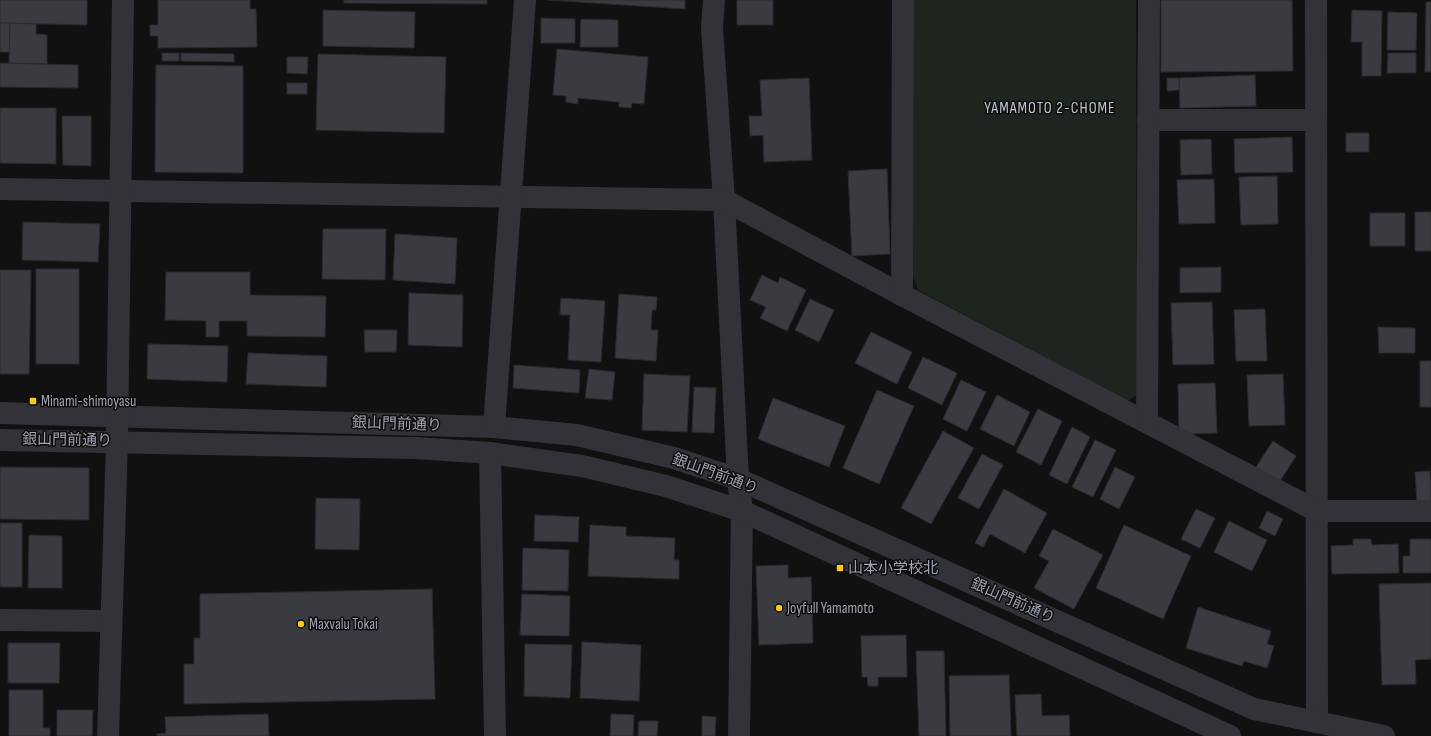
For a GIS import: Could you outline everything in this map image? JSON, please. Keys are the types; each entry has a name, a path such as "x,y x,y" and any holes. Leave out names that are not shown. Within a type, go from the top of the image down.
{"street":[{"path":"108,736 117,441 116,416 123,0"},
{"path":"494,427 509,196 525,0"},
{"path":"714,0 712,28 724,200 738,479 742,511 739,736"},
{"path":"902,295 903,0"},
{"path":"1147,422 1149,0"},
{"path":"1316,0 1317,722"},
{"path":"1148,120 1316,120"},
{"path":"0,189 724,200 902,295 1317,511 1431,511"},
{"name":"銀山門前通り","path":"0,413 494,427 577,435 674,458 738,479 1254,709 1384,736"},
{"name":"銀山門前通り","path":"0,440 117,441 416,448 490,453 582,466 666,486 742,511 1228,736"},
{"path":"490,453 495,736"},
{"path":"0,620 111,621"}],"shaded area":[{"path":"911,0 1136,0 1137,395 1127,401 918,290 912,273"}],"building":[{"path":"0,0 87,0 87,25 0,23"},
{"path":"158,0 250,0 250,9 256,9 257,47 158,48 158,36 150,36 150,25 158,25"},
{"path":"344,0 487,0 487,4 344,3"},
{"path":"548,0 685,0 685,9"},
{"path":"737,0 773,0 773,25 737,25"},
{"path":"1161,0 1292,0 1293,71 1161,72"},
{"path":"1426,2 1431,2 1431,72 1425,72"},
{"path":"323,10 415,12 414,48 323,46"},
{"path":"1352,10 1382,11 1381,76 1362,76 1362,42 1351,42"},
{"path":"1388,12 1417,13 1416,50 1387,50"},
{"path":"541,18 575,19 575,43 541,43"},
{"path":"581,19 618,20 618,47 580,47"},
{"path":"0,23 10,23 10,52 0,52"},
{"path":"10,23 36,24 36,34 47,35 47,64 9,63"},
{"path":"557,49 648,57 644,104 632,103 631,108 619,107 619,102 578,98 578,104 566,102 566,96 553,95"},
{"path":"162,53 179,53 179,61 162,61"},
{"path":"181,53 234,54 234,62 181,61"},
{"path":"1388,53 1416,53 1416,73 1387,73"},
{"path":"318,54 446,57 444,133 316,130"},
{"path":"287,57 308,57 307,74 287,73"},
{"path":"0,63 78,65 78,88 0,87"},
{"path":"156,65 243,66 243,173 155,172"},
{"path":"1255,75 1256,106 1180,108 1179,78"},
{"path":"809,78 812,160 764,162 763,135 750,136 749,116 762,116 760,80"},
{"path":"1167,78 1179,78 1179,90 1167,91"},
{"path":"287,83 307,83 307,94 287,94"},
{"path":"0,108 56,108 56,164 0,163"},
{"path":"62,116 91,116 91,166 63,165"},
{"path":"1346,133 1369,133 1369,152 1346,152"},
{"path":"1292,137 1293,172 1235,173 1234,139"},
{"path":"1211,139 1212,174 1181,175 1180,140"},
{"path":"887,169 890,254 852,256 848,171"},
{"path":"1277,176 1278,224 1241,225 1239,177"},
{"path":"1214,179 1215,223 1179,224 1177,180"},
{"path":"1415,212 1431,212 1431,251 1415,251"},
{"path":"1370,213 1405,213 1405,246 1370,246"},
{"path":"23,222 100,224 98,262 22,260"},
{"path":"323,229 386,229 385,280 322,279"},
{"path":"395,234 457,238 455,284 393,280"},
{"path":"1221,267 1221,292 1180,293 1180,268"},
{"path":"36,269 79,269 79,364 36,364"},
{"path":"0,270 31,270 29,374 0,374"},
{"path":"166,272 250,272 250,295 326,296 325,337 247,336 247,321 219,321 219,337 206,337 206,321 165,320"},
{"path":"762,275 778,283 780,277 806,290 787,331 760,318 766,307 750,300"},
{"path":"409,293 463,295 462,347 408,345"},
{"path":"619,294 657,297 656,310 652,310 651,330 658,330 656,361 615,358"},
{"path":"561,298 605,301 601,362 568,360 570,315 560,315"},
{"path":"810,299 834,310 819,342 795,330"},
{"path":"1212,302 1214,364 1173,365 1171,303"},
{"path":"1265,309 1267,361 1236,361 1234,310"},
{"path":"1378,327 1415,328 1415,353 1379,353"},
{"path":"364,330 397,330 396,352 365,352"},
{"path":"871,332 912,352 897,384 855,363"},
{"path":"148,344 228,346 227,382 147,379"},
{"path":"248,353 327,356 326,387 246,384"},
{"path":"923,357 957,373 942,405 908,388"},
{"path":"1420,361 1431,361 1431,407 1420,407"},
{"path":"514,365 580,370 579,393 513,388"},
{"path":"589,369 615,372 612,400 585,398"},
{"path":"644,374 690,376 687,432 642,430"},
{"path":"1283,374 1285,425 1249,426 1247,375"},
{"path":"961,380 986,392 967,431 943,419"},
{"path":"1215,383 1217,433 1179,434 1178,384"},
{"path":"694,387 716,388 714,433 692,432"},
{"path":"877,390 914,406 879,484 843,468"},
{"path":"997,395 1030,412 1014,446 980,429"},
{"path":"773,398 845,426 829,467 758,439"},
{"path":"1038,409 1062,421 1041,465 1016,452"},
{"path":"1072,427 1090,437 1067,484 1049,475"},
{"path":"943,431 974,448 931,524 901,508"},
{"path":"1095,440 1116,450 1093,497 1072,487"},
{"path":"1273,441 1296,456 1275,489 1252,473"},
{"path":"982,454 1003,465 979,509 958,498"},
{"path":"0,467 89,468 89,520 0,519"},
{"path":"1115,467 1135,477 1119,509 1100,499"},
{"path":"1430,471 1431,501 1417,502 1415,472"},
{"path":"1004,489 1047,513 1025,553 990,534 983,547 975,543"},
{"path":"316,498 360,499 359,550 315,549"},
{"path":"1196,509 1215,518 1200,548 1181,539"},
{"path":"1267,511 1283,519 1275,536 1259,528"},
{"path":"535,515 579,517 578,542 534,541"},
{"path":"1229,521 1267,540 1252,571 1214,552"},
{"path":"0,523 22,523 22,587 0,587"},
{"path":"590,525 626,527 626,536 675,538 674,560 679,560 679,579 588,576"},
{"path":"1124,525 1191,556 1163,619 1096,588"},
{"path":"1053,529 1103,555 1074,609 1034,588 1049,561 1039,556"},
{"path":"29,535 62,536 62,588 28,588"},
{"path":"1353,539 1371,539 1372,545 1398,544 1399,573 1332,574 1331,546 1353,545"},
{"path":"1410,539 1431,539 1431,573 1403,573 1403,556 1410,556"},
{"path":"523,548 569,550 568,591 522,590"},
{"path":"788,565 788,578 811,577 813,643 759,645 756,566"},
{"path":"1431,583 1431,659 1415,660 1416,684 1382,685 1379,584"},
{"path":"432,589 435,699 184,704 184,664 194,664 194,638 200,638 200,594"},
{"path":"522,594 570,596 569,636 520,635"},
{"path":"1198,607 1271,631 1267,644 1274,646 1267,668 1244,661 1242,666 1186,648"},
{"path":"906,635 907,677 878,677 878,686 868,686 867,677 862,677 861,636"},
{"path":"582,642 641,645 639,701 580,698"},
{"path":"8,643 60,643 59,683 8,683"},
{"path":"525,644 572,645 570,698 524,696"},
{"path":"916,651 944,651 946,736 919,736"},
{"path":"1009,675 1011,736 950,736 949,676"},
{"path":"9,690 43,690 43,728 50,728 50,736 9,736"},
{"path":"1041,694 1042,716 1069,715 1070,736 1017,736 1015,695"},
{"path":"57,710 93,710 92,736 57,736"},
{"path":"268,714 269,736 157,736 157,734 166,733 165,717"},
{"path":"611,714 634,715 633,736 610,736"},
{"path":"702,716 716,717 715,736 702,736"},
{"path":"639,721 658,721 657,736 638,736"}],"place":[{"name":"Minami-shimoyasu","path":"33,401"},
{"name":"山本小学校北","path":"840,568"},
{"name":"Joyfull Yamamoto","path":"779,608"},
{"name":"Maxvalu Tokai","path":"301,624"}],"district":[{"name":"YAMAMOTO 2-CHOME","path":"1050,108"}]}
